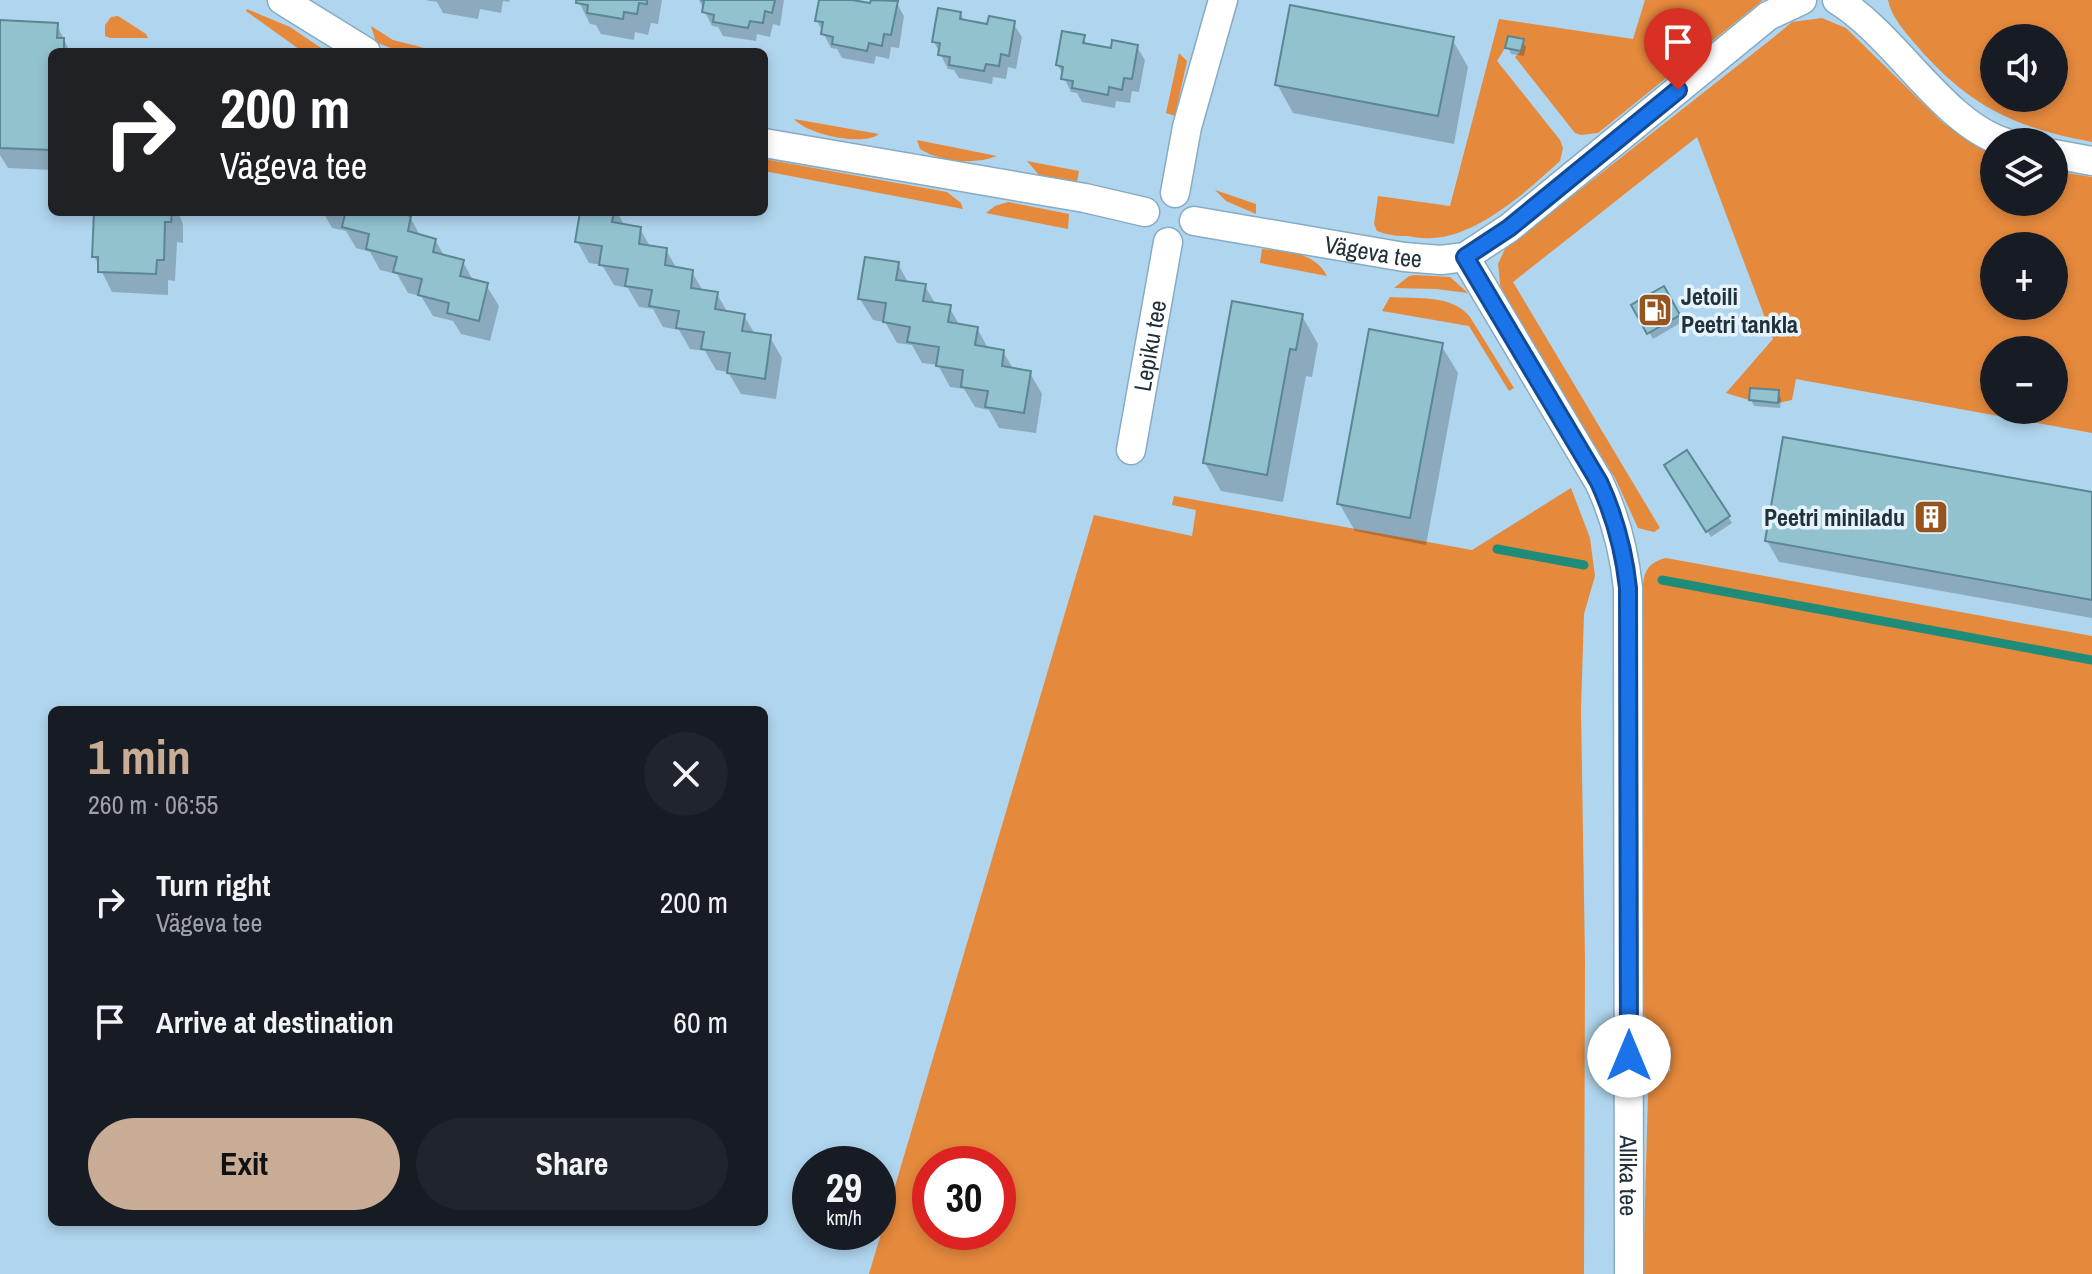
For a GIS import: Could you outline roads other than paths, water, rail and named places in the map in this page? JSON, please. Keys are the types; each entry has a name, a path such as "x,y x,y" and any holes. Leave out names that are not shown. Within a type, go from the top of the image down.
{"street":[{"path":"282,0 360,48"},
{"path":"1175,193 1187,127 1223,0"},
{"path":"1465,257 1509,228 1768,16 1802,0"},
{"path":"1837,0 1860,14 1955,111 1980,131"},
{"path":"768,144 1085,198 1145,212"},
{"path":"2068,157 2092,161"},
{"path":"1175,193 1187,201 1194,221 1187,235 1178,241 1168,242 1157,239 1148,231 1145,212 1156,196 1175,193"},
{"name":"Vägeva tee","path":"1194,221 1404,257 1441,260 1465,257"},
{"name":"Lepiku tee","path":"1131,450 1168,242"},
{"name":"Allika tee","path":"1465,257 1599,482 1611,506 1624,553 1628,588 1629,1274"}],"waterway":[{"path":"1497,549 1584,565"},
{"path":"1662,580 2092,660"}],"place":[{"name":"Jetoili Peetri tankla","path":"1655,310"},
{"name":"Peetri miniladu","path":"1931,517"}]}
